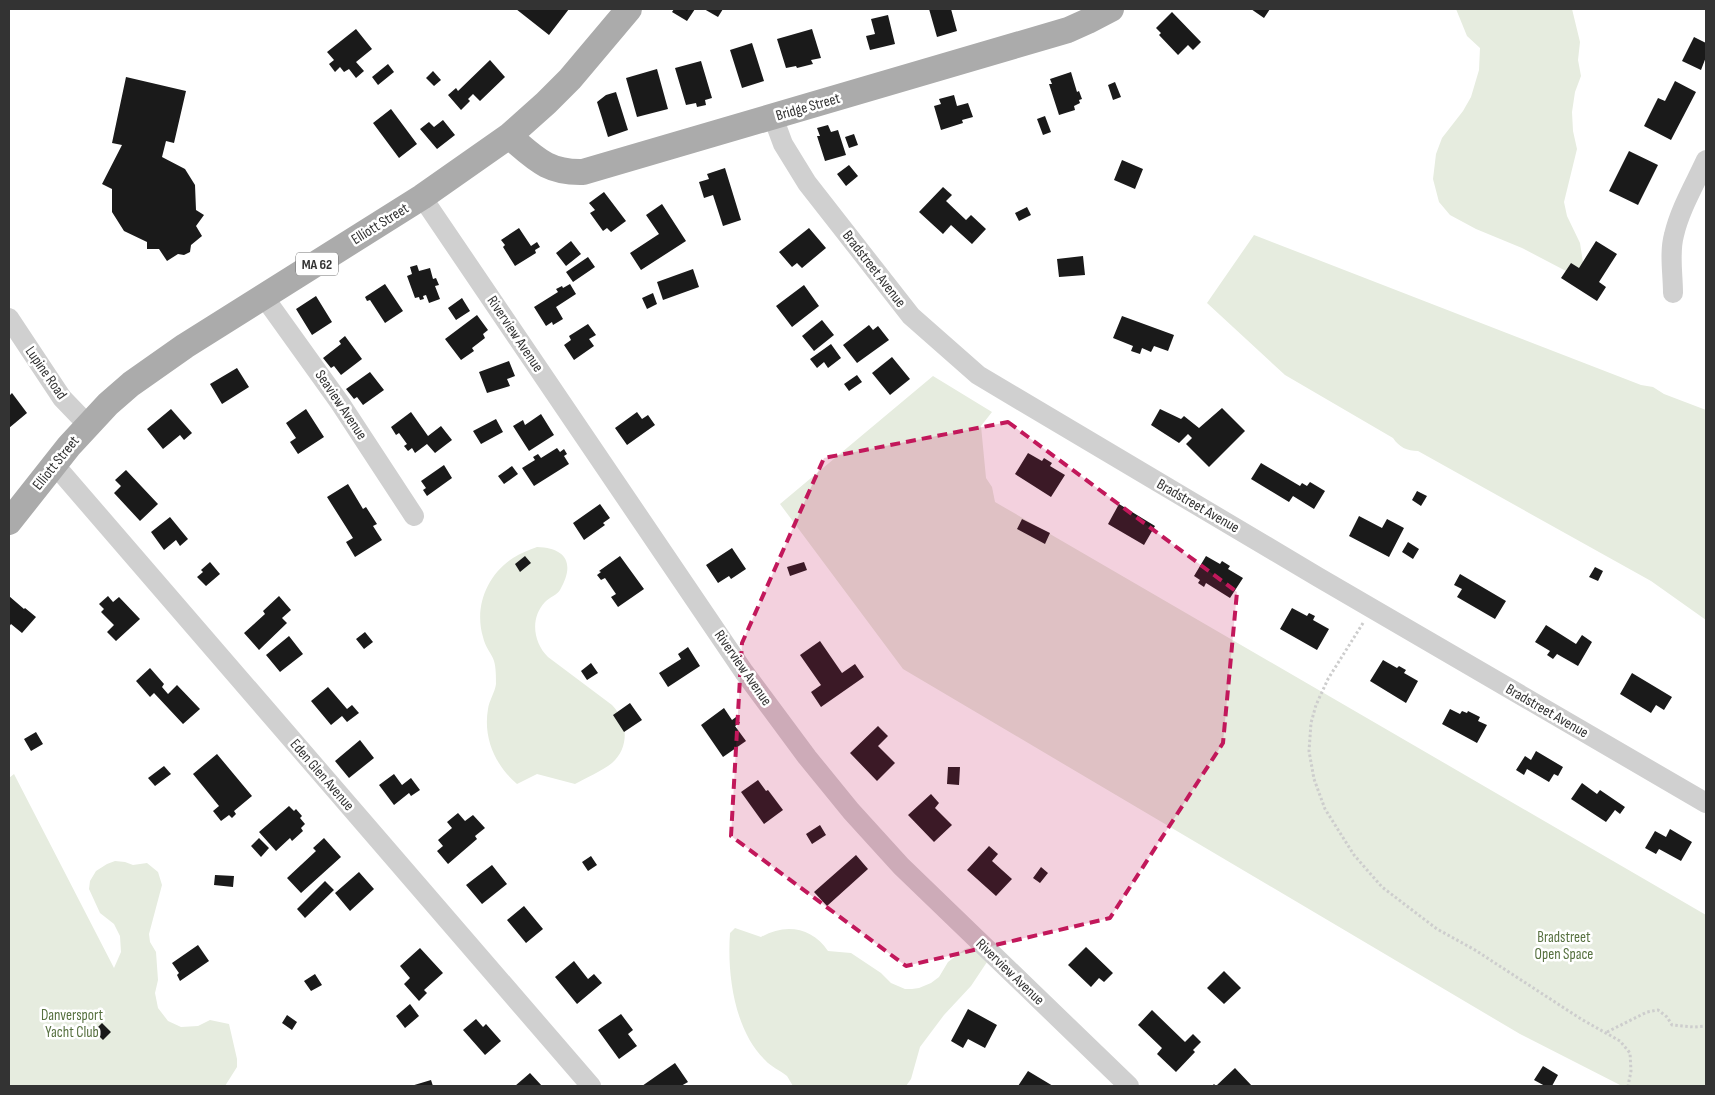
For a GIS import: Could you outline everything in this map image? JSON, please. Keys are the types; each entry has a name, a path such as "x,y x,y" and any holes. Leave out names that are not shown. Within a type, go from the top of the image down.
{"main road":[{"name":"Elliott Street","path":"9,522 54,464 108,404 156,366 422,197 509,136 564,85 629,9"},
{"name":"Bridge Street","path":"509,136 545,165 567,172 583,172 1068,30 1111,9"}],"street":[{"name":"Bradstreet Avenue","path":"774,117 783,144 806,183 911,316 978,375 1372,609 1706,803"},
{"path":"1673,293 1673,236 1706,160"},
{"name":"Riverview Avenue","path":"422,197 744,672 807,757 901,866 1129,1086"},
{"name":"Seaview Avenue","path":"264,296 340,403 414,516"},
{"name":"Lupine Road","path":"9,318 62,398 88,425"},
{"name":"Eden Glen Avenue","path":"54,464 591,1086"}],"path":[{"path":"1372,609 1328,679 1316,705 1311,724 1309,751 1314,779 1324,808 1354,854 1382,887 1438,929 1476,950 1580,1019 1620,1041 1630,1053 1632,1071 1628,1086"},
{"path":"1606,1033 1647,1012 1658,1010 1672,1025 1706,1026"}],"highlighted area":[{"path":"1008,422 1237,592 1223,743 1110,918 906,966 731,836 742,643 824,458"}],"green space":[{"path":"1456,9 1572,9 1580,42 1578,60 1581,76 1575,92 1572,112 1573,131 1577,149 1564,202 1567,216 1580,243 1584,269 1566,271 1522,248 1476,229 1450,215 1439,202 1433,179 1436,154 1442,138 1463,111 1471,97 1479,70 1480,48 1467,36"},
{"path":"1254,235 1641,385 1653,387 1664,394 1706,410 1706,620 1651,581 1418,451 1404,448 1393,438 1285,375 1207,303"},
{"name":"Bradstreet Open Space","path":"933,376 992,412 981,426 986,478 992,487 995,502 1706,915 1706,1086 1622,1086 1520,1034 903,669 780,504"},
{"path":"537,547 555,550 565,559 567,565 565,581 560,590 545,602 537,615 535,630 539,644 548,657 612,705 624,726 624,742 618,757 604,769 575,784 537,774 517,784 509,777 497,760 492,750 487,730 488,709 496,684 496,676 494,661 484,641 481,626 480,614 482,603 485,593 496,573 516,556"},
{"name":"Danversport Yacht Club","path":"14,774 114,968 121,952 120,936 114,924 100,913 89,889 90,881 96,871 115,861 133,865 147,863 158,872 162,885 149,934 150,942 156,952 158,980 155,993 158,1008 168,1021 181,1027 198,1026 210,1020 229,1024 237,1067 225,1086 9,1086 9,778"},
{"path":"735,928 761,937 779,930 789,929 806,932 822,943 828,951 851,953 881,973 891,983 905,989 919,988 931,983 939,977 948,962 965,949 976,946 987,962 971,986 944,1015 920,1047 911,1079 906,1086 793,1086 787,1076 767,1062 754,1048 740,1017 732,983 729,949 730,933"}],"building":[{"path":"516,9 569,9 549,35"},
{"path":"674,9 695,9 687,21 672,12"},
{"path":"704,9 723,9 718,17"},
{"path":"929,9 951,9 957,31 937,37"},
{"path":"1251,9 1270,9 1264,18"},
{"path":"1172,12 1201,42 1193,50 1188,45 1178,55 1159,35 1161,33 1156,28"},
{"path":"888,15 895,44 870,50 866,36 875,34 871,19"},
{"path":"356,29 372,49 356,62 364,71 356,78 349,69 344,72 340,67 335,72 329,64 334,60 327,52"},
{"path":"812,29 821,58 811,60 813,64 797,68 796,66 786,68 777,39"},
{"path":"1694,37 1706,43 1706,57 1701,70 1682,61"},
{"path":"752,43 764,81 742,88 730,50"},
{"path":"490,60 505,77 480,101 473,94 468,99 470,101 461,110 448,95 456,88 458,91"},
{"path":"701,61 712,98 705,100 706,105 697,107 696,103 686,105 675,68"},
{"path":"388,64 394,72 378,85 372,77"},
{"path":"657,69 668,109 637,117 626,78"},
{"path":"433,71 441,80 434,86 426,78"},
{"path":"1071,72 1077,92 1079,91 1082,99 1079,100 1080,103 1074,106 1075,110 1059,115 1049,84 1052,84 1050,79"},
{"path":"126,77 186,91 174,143 166,141 162,157 185,169 195,185 196,210 204,215 196,226 202,236 191,245 190,252 184,255 178,254 167,261 159,249 147,249 147,242 124,231 112,212 112,189 102,184 122,145 112,143"},
{"path":"1675,81 1696,92 1671,140 1644,126 1658,98 1665,101"},
{"path":"1115,82 1121,97 1113,100 1108,85"},
{"path":"616,92 628,130 608,137 597,102 606,95"},
{"path":"954,95 957,106 968,103 973,117 962,120 963,123 941,130 934,106 941,104 939,99"},
{"path":"391,109 417,144 399,158 373,123"},
{"path":"1045,116 1051,132 1043,135 1037,119"},
{"path":"443,120 455,135 437,149 420,129 429,122 434,127"},
{"path":"828,125 831,132 838,130 846,155 825,161 817,136 820,136 817,128"},
{"path":"854,134 858,145 849,148 845,137"},
{"path":"1629,151 1658,165 1638,205 1609,191"},
{"path":"1122,160 1143,169 1135,189 1114,180"},
{"path":"849,165 858,176 846,186 837,174"},
{"path":"725,168 741,220 723,226 713,195 704,198 699,182 709,179 707,174"},
{"path":"943,187 952,195 946,201 966,220 971,215 986,229 972,244 951,225 943,234 919,212"},
{"path":"604,192 626,221 611,232 607,228 603,231 590,213 595,210 589,203"},
{"path":"662,204 686,241 641,270 630,253 659,234 646,215"},
{"path":"1027,207 1031,215 1019,221 1015,213"},
{"path":"519,228 531,246 537,242 540,247 535,250 536,253 515,266 503,247 505,245 501,240"},
{"path":"809,228 826,248 802,268 797,263 792,267 779,252"},
{"path":"571,241 581,254 566,266 556,253"},
{"path":"1596,241 1617,254 1599,282 1606,287 1597,301 1561,278 1571,263 1579,268"},
{"path":"1083,256 1085,275 1059,277 1057,259"},
{"path":"588,257 595,267 573,282 566,272"},
{"path":"417,265 419,271 430,268 433,279 436,278 439,285 435,286 440,299 429,303 426,295 423,296 424,299 415,298 407,276 412,274 410,267"},
{"path":"693,269 699,287 663,300 657,282"},
{"path":"385,284 403,311 385,323 370,300 367,301 365,297"},
{"path":"570,284 576,294 556,307 563,319 553,325 552,322 546,326 534,307 558,292 556,289"},
{"path":"804,285 819,306 792,327 776,306"},
{"path":"653,293 657,304 647,309 642,298"},
{"path":"316,296 332,322 312,335 296,309"},
{"path":"462,298 470,311 456,320 448,308"},
{"path":"477,315 488,330 483,334 485,338 472,348 474,351 461,360 445,339"},
{"path":"1122,316 1174,335 1168,351 1154,346 1151,352 1142,348 1140,354 1131,351 1133,346 1113,338"},
{"path":"822,320 834,335 814,351 802,336"},
{"path":"588,324 596,335 589,339 594,346 574,360 564,345 571,340 569,336"},
{"path":"869,325 873,330 878,326 889,340 857,363 843,345"},
{"path":"345,336 362,359 341,375 334,366 331,368 323,358 341,344 339,341"},
{"path":"831,344 841,358 828,368 824,362 817,368 810,359"},
{"path":"892,357 910,379 890,395 872,373"},
{"path":"509,361 515,376 507,379 510,386 487,393 479,372"},
{"path":"237,368 249,387 222,404 210,384"},
{"path":"370,372 384,390 363,405 357,397 354,399 346,389"},
{"path":"857,375 862,382 849,391 844,384"},
{"path":"12,393 27,413 9,428 9,396"},
{"path":"1222,408 1245,431 1209,467 1186,444 1192,438 1188,434 1179,443 1151,425 1160,409 1181,419 1184,416 1199,428"},
{"path":"171,409 192,433 184,440 180,435 163,449 147,429"},
{"path":"306,409 324,437 298,454 290,442 296,438 286,423"},
{"path":"411,412 428,436 441,426 452,440 435,453 427,444 415,453 412,448 408,451 404,446 407,444 399,433 396,435 391,427"},
{"path":"637,412 642,419 648,415 655,425 627,445 615,428"},
{"path":"541,414 554,435 529,451 513,426 523,420 525,425"},
{"path":"496,419 503,432 481,444 473,431"},
{"path":"557,448 560,452 564,449 567,454 564,456 569,464 534,486 522,468 535,460 533,457 538,454 541,458"},
{"path":"1028,453 1042,461 1044,458 1052,463 1050,466 1065,475 1051,497 1015,474"},
{"path":"1261,463 1300,486 1302,483 1307,486 1310,482 1325,491 1314,509 1293,496 1289,502 1251,479"},
{"path":"444,465 452,478 427,496 423,490 426,488 421,481"},
{"path":"512,466 518,474 504,484 498,476"},
{"path":"126,470 158,504 140,521 114,493 121,486 115,480"},
{"path":"348,484 363,509 366,507 377,524 373,526 382,540 355,557 346,542 353,538 327,497"},
{"path":"1417,491 1427,496 1421,506 1412,500"},
{"path":"600,504 610,518 603,523 605,525 584,540 573,523"},
{"path":"1119,504 1155,526 1144,545 1108,524"},
{"path":"1359,516 1382,528 1387,519 1404,528 1389,557 1349,536"},
{"path":"170,517 188,539 180,546 176,540 164,550 151,532"},
{"path":"1022,519 1050,533 1045,544 1017,529"},
{"path":"1408,542 1419,549 1413,559 1402,552"},
{"path":"732,548 746,569 731,579 729,576 718,583 706,565"},
{"path":"525,556 531,563 520,572 515,564"},
{"path":"620,556 644,589 618,607 611,597 616,594 605,578 601,580 597,575 601,572 599,571"},
{"path":"1206,556 1220,564 1222,561 1230,566 1228,569 1243,578 1230,598 1206,583 1204,587 1198,583 1200,580 1194,576"},
{"path":"210,562 220,574 206,586 197,577 203,572 201,570"},
{"path":"804,562 807,570 790,576 787,567"},
{"path":"1595,567 1603,571 1598,581 1589,577"},
{"path":"1460,574 1506,601 1495,619 1457,597 1462,589 1454,585"},
{"path":"9,596 36,617 22,633 11,624 9,627"},
{"path":"108,596 113,602 119,597 140,619 116,641 107,632 114,625 101,612 104,609 99,604"},
{"path":"279,596 291,610 282,618 287,623 259,650 244,633 265,614 263,611"},
{"path":"1292,608 1307,616 1309,613 1315,616 1313,620 1329,629 1317,650 1280,629"},
{"path":"1546,625 1576,644 1582,635 1592,642 1578,666 1557,654 1553,659 1547,655 1550,651 1535,642"},
{"path":"365,632 373,642 364,649 356,639"},
{"path":"289,636 303,654 280,672 266,655"},
{"path":"820,641 842,673 855,664 864,677 821,707 811,692 821,685 800,655"},
{"path":"688,647 700,666 668,687 659,673 681,659 678,654"},
{"path":"1383,660 1397,668 1399,666 1406,670 1404,673 1418,681 1406,703 1370,681"},
{"path":"591,663 598,673 587,680 581,671"},
{"path":"150,668 164,684 162,687 168,694 177,685 200,709 183,724 154,693 150,697 136,681"},
{"path":"1632,673 1672,697 1664,710 1656,705 1651,713 1620,694"},
{"path":"328,687 347,709 352,705 359,713 347,722 342,716 331,725 311,701"},
{"path":"630,703 642,720 624,732 613,715"},
{"path":"724,708 732,720 736,717 740,723 735,726 746,741 723,757 701,725"},
{"path":"1450,709 1460,714 1462,711 1467,713 1468,711 1480,717 1478,721 1487,725 1477,743 1442,724"},
{"path":"878,726 888,736 878,746 895,763 877,781 850,753"},
{"path":"36,732 43,744 31,751 24,739"},
{"path":"360,740 374,758 349,778 335,761"},
{"path":"1536,751 1563,767 1558,776 1554,774 1549,782 1527,769 1524,775 1516,770 1525,756 1531,760"},
{"path":"217,754 252,796 234,811 236,814 232,818 229,815 221,821 213,811 219,806 193,774"},
{"path":"164,766 171,774 155,786 148,778"},
{"path":"948,767 960,767 959,785 947,784"},
{"path":"394,774 402,785 411,778 420,790 411,796 409,793 394,805 379,785"},
{"path":"758,780 783,810 764,824 741,792"},
{"path":"1582,783 1597,794 1600,790 1625,807 1620,814 1615,810 1606,822 1571,799"},
{"path":"931,794 939,803 935,808 952,825 934,842 908,815"},
{"path":"289,806 294,811 296,809 302,816 300,818 305,824 301,828 303,831 292,841 290,838 276,851 259,832"},
{"path":"458,813 465,821 473,815 485,828 475,836 477,839 448,864 437,851 443,846 438,840 452,828 447,822"},
{"path":"820,825 826,835 812,844 806,834"},
{"path":"1670,829 1692,842 1681,861 1659,849 1656,854 1645,848 1655,831 1666,837"},
{"path":"259,838 269,848 261,857 251,846"},
{"path":"324,838 341,857 301,893 287,878 316,851 313,848"},
{"path":"989,846 998,854 992,861 1012,879 996,896 967,870"},
{"path":"856,855 868,869 827,906 814,892"},
{"path":"591,856 597,865 588,871 582,862"},
{"path":"492,865 507,884 482,904 466,885"},
{"path":"1041,867 1048,873 1040,883 1033,878"},
{"path":"359,872 374,889 350,911 335,893"},
{"path":"215,875 234,876 233,887 214,885"},
{"path":"325,881 334,890 305,918 297,909"},
{"path":"524,906 543,929 526,943 507,920"},
{"path":"198,945 209,961 180,981 177,975 179,973 172,963"},
{"path":"1086,947 1113,973 1104,982 1099,978 1091,987 1068,965"},
{"path":"420,948 443,973 424,990 427,993 419,1001 404,984 410,978 400,966"},
{"path":"574,961 588,979 594,974 602,983 577,1004 555,977"},
{"path":"1224,971 1241,988 1224,1004 1207,988"},
{"path":"315,974 322,985 311,991 304,981"},
{"path":"410,1004 419,1016 405,1028 396,1016"},
{"path":"968,1009 997,1025 985,1048 968,1039 963,1048 951,1041"},
{"path":"1152,1010 1185,1042 1193,1034 1201,1042 1193,1050 1195,1052 1176,1072 1157,1054 1162,1048 1138,1025"},
{"path":"621,1014 633,1030 628,1034 637,1046 619,1059 598,1030"},
{"path":"287,1015 297,1022 292,1030 282,1023"},
{"path":"476,1019 483,1027 486,1024 501,1041 485,1055 463,1030"},
{"path":"102,1023 111,1032 103,1040 94,1031"},
{"path":"675,1063 688,1082 681,1086 642,1086"},
{"path":"1543,1066 1558,1075 1552,1086 1545,1086 1534,1080"},
{"path":"1235,1068 1252,1086 1216,1086"},
{"path":"1028,1071 1053,1086 1018,1086"},
{"path":"530,1073 542,1086 515,1086"},
{"path":"431,1080 433,1086 411,1086"}]}
